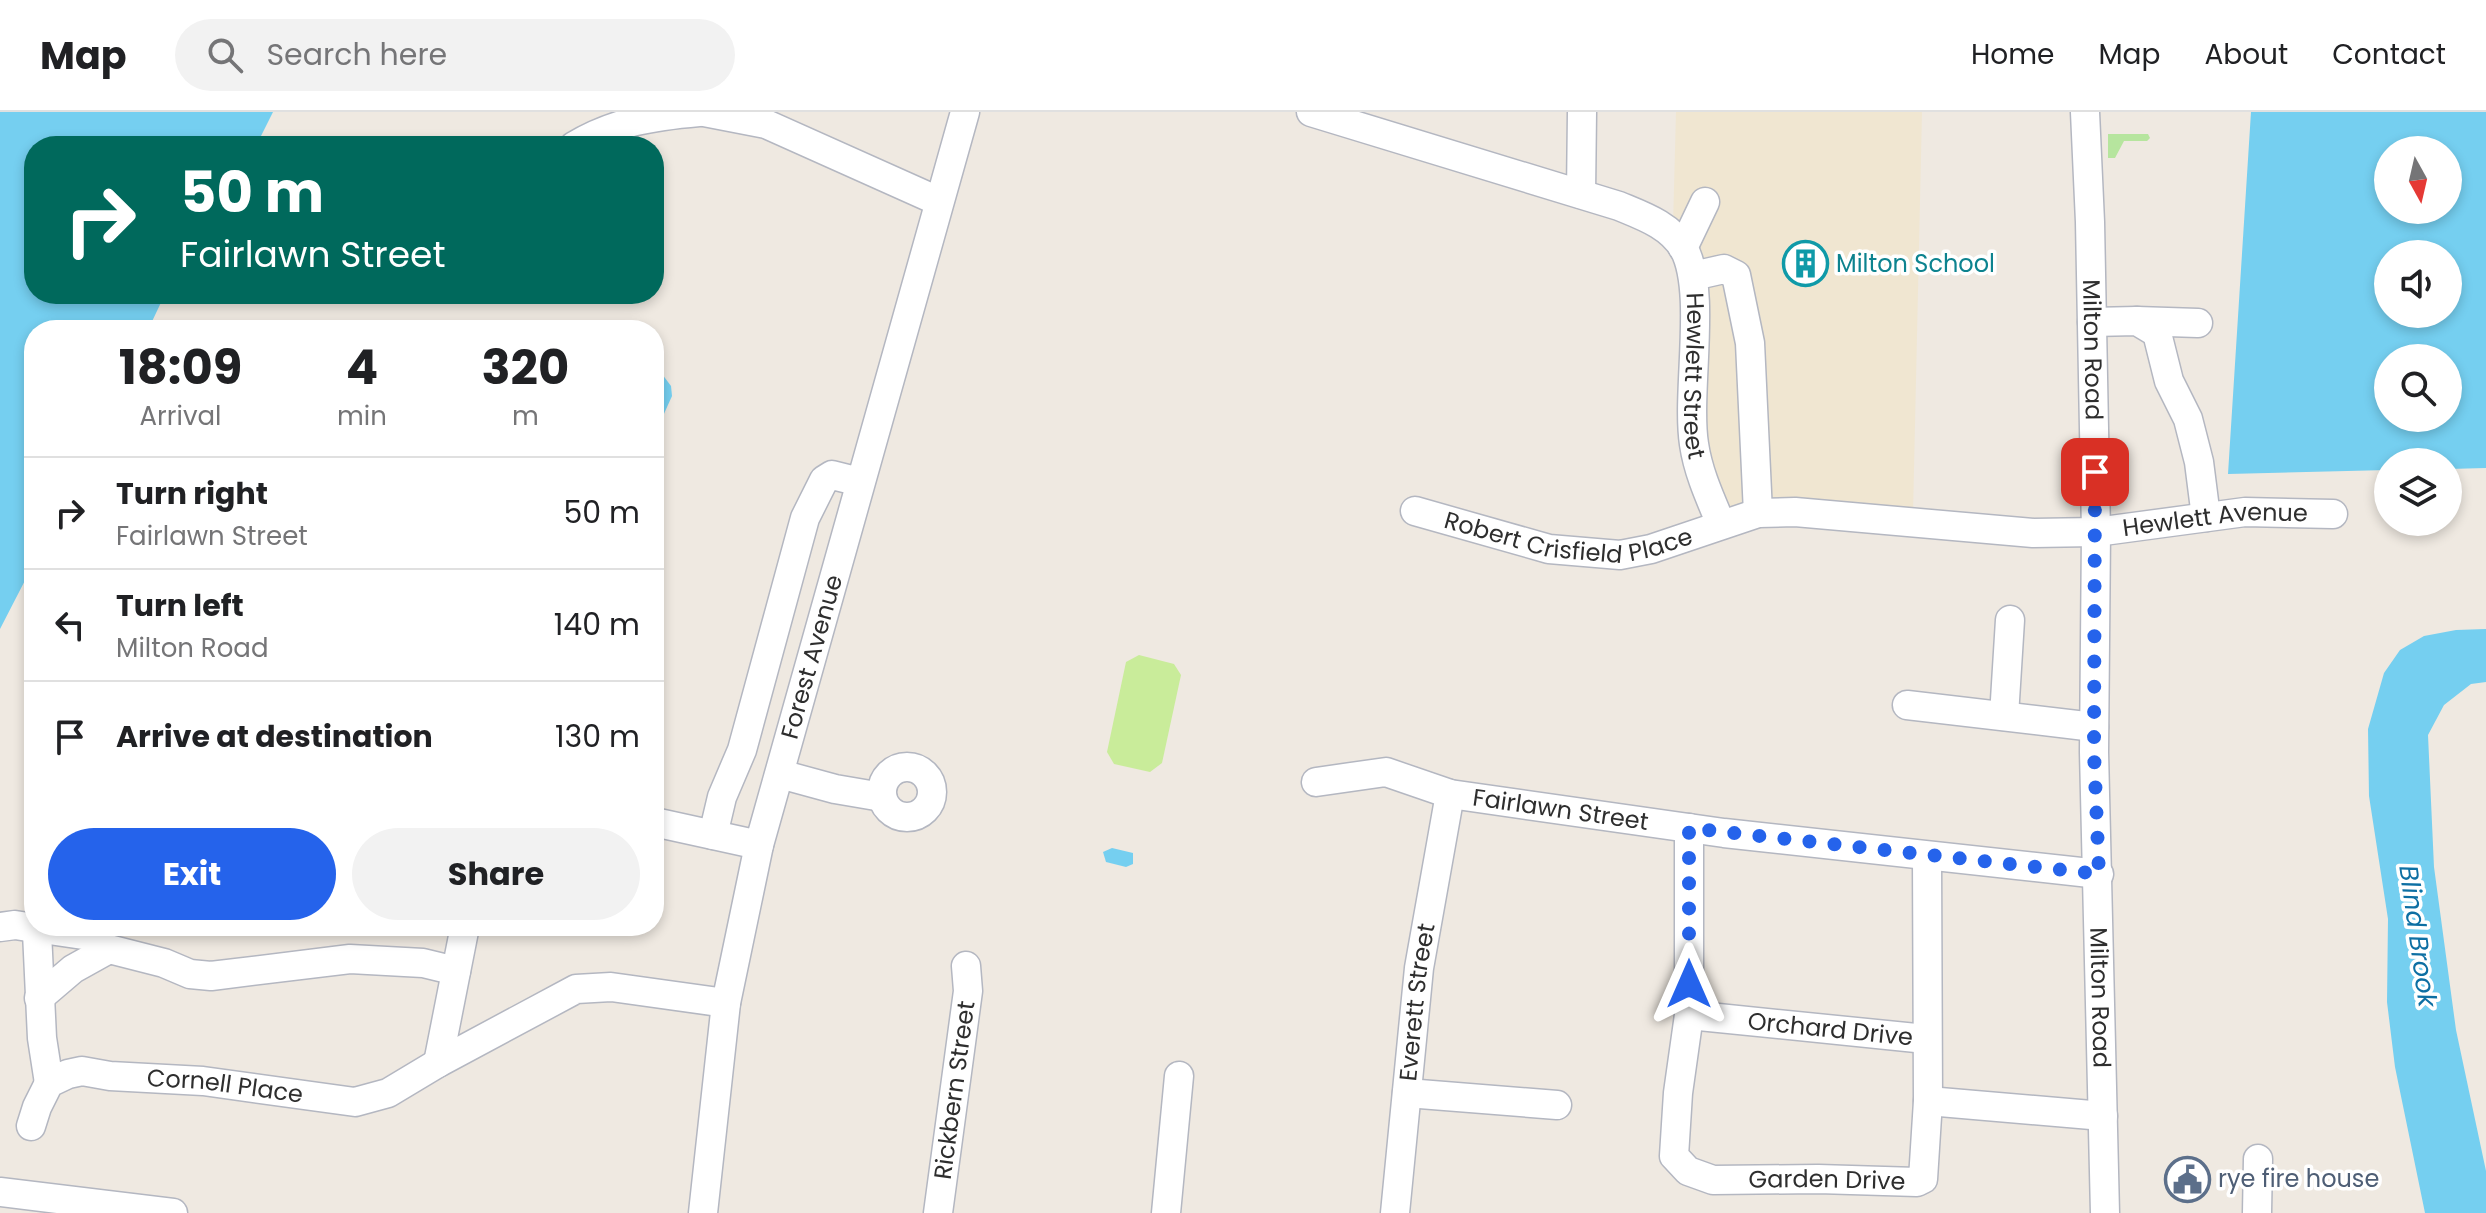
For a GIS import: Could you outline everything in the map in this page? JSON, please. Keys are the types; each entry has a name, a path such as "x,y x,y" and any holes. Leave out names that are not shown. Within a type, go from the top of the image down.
{"street":[{"path":"590,136 647,116 701,112 766,124 938,201"},
{"name":"Forest Avenue","path":"703,1213 726,1003 759,845 965,112"},
{"name":"Hewlett Street","path":"1311,112 1581,194 1658,222 1683,248 1693,276 1693,441 1700,475 1721,524"},
{"path":"1581,194 1582,112"},
{"name":"Milton Road","path":"2085,112 2096,532 2094,727 2105,1213"},
{"path":"1683,248 1705,202"},
{"path":"1693,276 1724,269 1736,275 1742,292 1750,343 1758,513"},
{"path":"2137,321 2157,333 2169,381 2188,419 2199,462 2206,517"},
{"path":"2092,322 2198,323"},
{"path":"713,835 722,797 742,750 805,518 824,480 832,475 860,482"},
{"name":"Robert Crisfield Place","path":"1415,511 1549,549 1596,555 1620,555 1651,549 1721,524"},
{"path":"1721,524 1758,513 1795,512 2033,533 2096,532"},
{"name":"Hewlett Avenue","path":"2096,532 2245,512 2333,514"},
{"path":"2004,716 2010,620"},
{"path":"1907,705 2094,727"},
{"name":"Fairlawn Street","path":"1316,782 1386,772 1450,794 1689,828 2099,874"},
{"path":"780,774 835,789 882,797"},
{"name":"Everett Street","path":"1395,1213 1419,968 1450,794"},
{"path":"664,824 759,845"},
{"path":"1689,828 1689,1015"},
{"name":"Garden Drive","path":"1689,1015 1678,1093 1674,1156 1688,1171 1713,1180 1917,1182 1923,1179 1928,1101 1927,857"},
{"path":"0,927 24,926"},
{"path":"31,1126 49,1083 42,1038 37,936"},
{"path":"90,936 109,950 164,963 190,974 211,976 350,959 423,963 456,971"},
{"path":"438,1063 463,936"},
{"path":"39,998 73,969 109,950"},
{"name":"Rickbern Street","path":"938,1213 968,991 966,966"},
{"name":"Cornell Place","path":"49,1083 82,1071 110,1076 203,1081 355,1102 388,1093 576,989 611,987 726,1003"},
{"name":"Orchard Drive","path":"1689,1015 1926,1039"},
{"path":"1166,1213 1179,1076"},
{"path":"1407,1093 1557,1105"},
{"path":"1928,1101 2103,1116"},
{"path":"2257,1213 2258,1159"},
{"path":"0,1192 173,1213"}],"shaded area":[{"path":"1676,112 1922,112 1913,514 1725,510 1704,440 1673,226"}],"green space":[{"path":"2108,134 2148,134 2150,138 2147,141 2124,141 2115,158 2108,158"},
{"path":"1139,655 1174,664 1181,675 1162,763 1150,772 1114,764 1107,752 1126,662"}],"water":[{"path":"0,112 273,112 261,136 24,136 24,304 160,304 153,320 24,320 24,582 0,629"},
{"path":"2251,112 2486,112 2486,468 2462,469 2462,448 2374,448 2374,470 2228,474"},
{"path":"664,377 671,386 672,396 664,414"},
{"name":"Blind Brook","path":"2486,629 2486,682 2471,684 2444,705 2428,735 2434,867 2456,1030 2486,1171 2486,1213 2425,1213 2395,1067 2387,1002 2388,919 2369,796 2368,729 2384,673 2400,650 2424,636"},
{"path":"1112,848 1133,853 1133,864 1126,867 1106,862 1103,852"}],"place":[{"name":"Milton School","path":"1805,264"},
{"name":"rye fire house","path":"2187,1179"}],"route":[{"path":"1689,984 1689,828 2099,874 2094,752 2095,472"}]}
